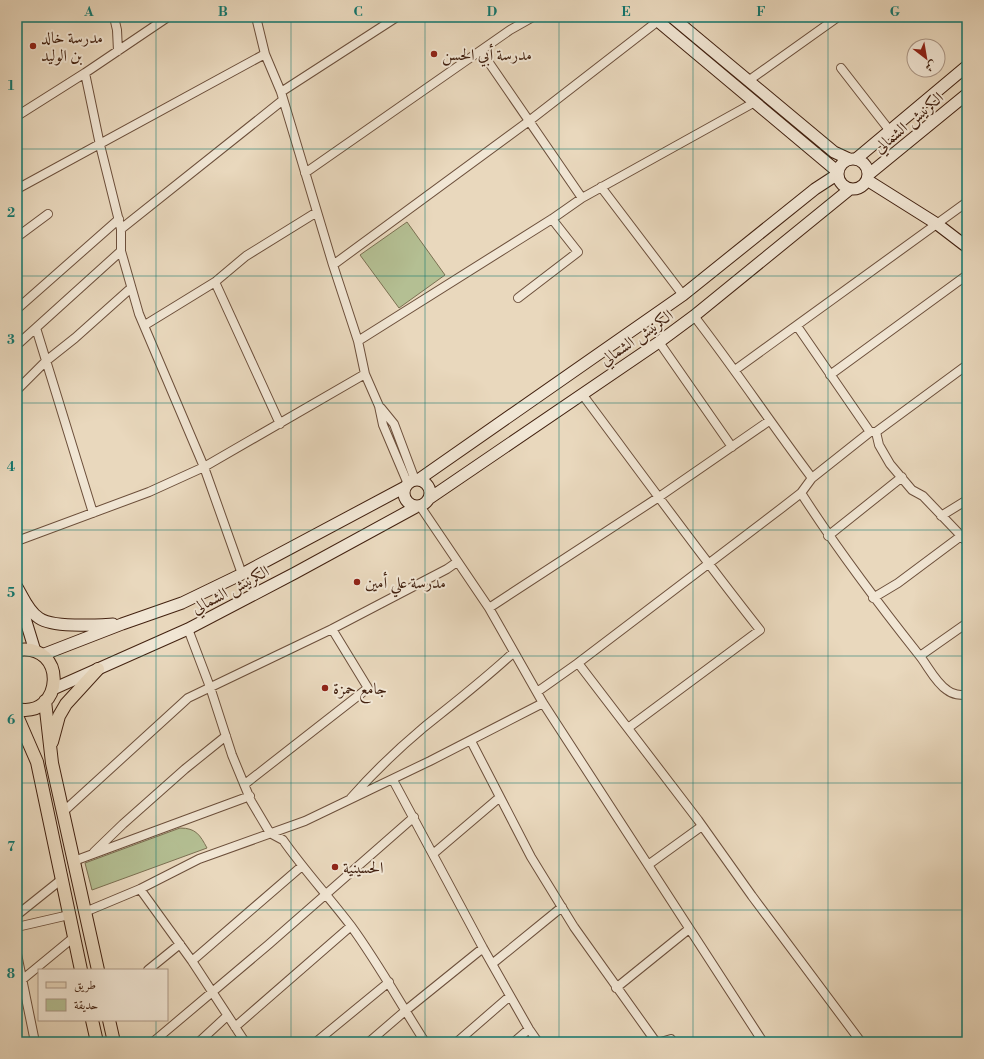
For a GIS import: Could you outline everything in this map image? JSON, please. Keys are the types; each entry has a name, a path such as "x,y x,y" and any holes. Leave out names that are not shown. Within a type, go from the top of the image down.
{"main road":[{"path":"672,17 834,152 853,159"},
{"path":"655,19 838,173 842,184 850,188"},
{"name":"الكرنيش الشمالي","path":"39,653 182,603 242,574 380,502 412,483 683,295 815,189 838,173 841,165 853,159 890,131 967,66"},
{"name":"الكرنيش الشمالي","path":"430,498 659,342 694,316 850,188 860,187 868,177 967,94"},
{"name":"الكرنيش الشمالي","path":"853,159 863,162 866,166 868,177"},
{"path":"868,177 937,224 967,247"},
{"path":"424,482 428,484 430,489 430,498 428,502 418,506 408,503 404,492 412,483 424,482"},
{"name":"الكرنيش الشمالي","path":"53,689 188,629 418,506"},
{"path":"17,587 31,610 40,619 55,623 78,625 122,624"},
{"path":"17,591 39,653"},
{"path":"17,650 25,648 39,653 51,664 55,675 53,689 46,701 38,707 28,710 17,709"},
{"path":"50,749 59,716 66,704 98,669"},
{"path":"46,701 50,749 98,969"},
{"path":"17,716 37,762 81,969"},
{"path":"92,1021 97,1042"},
{"path":"109,1021 114,1042"}],"street":[{"path":"114,17 117,30 118,51"},
{"path":"17,116 85,73 168,17"},
{"path":"256,17 265,54 282,96 333,265 358,341 365,374 379,406 394,424 412,483"},
{"path":"121,230 282,96 397,17"},
{"path":"305,173 481,52 510,30 533,17"},
{"path":"748,81 838,17"},
{"path":"333,265 529,121 655,19"},
{"path":"481,52 582,198"},
{"path":"17,189 265,54"},
{"path":"841,68 890,131"},
{"path":"85,73 100,145 119,219 121,230 121,251 139,314 145,325 204,467 242,574"},
{"path":"358,341 552,219 582,198 755,102"},
{"path":"601,187 683,295"},
{"path":"735,370 967,202"},
{"path":"145,325 215,282 246,256 317,212"},
{"path":"17,237 48,214"},
{"path":"17,309 119,219"},
{"path":"518,298 578,252 552,219"},
{"path":"17,345 121,251"},
{"path":"830,375 967,275"},
{"path":"215,282 280,424"},
{"path":"17,390 46,361 75,338 131,288"},
{"path":"694,316 735,370 769,421 812,478"},
{"path":"797,326 830,375 873,432 890,464 912,490 923,496 967,542"},
{"path":"36,328 93,513"},
{"path":"659,342 732,447"},
{"path":"537,692 708,565 800,493 812,478 873,432 966,369"},
{"path":"17,541 149,492 204,467 365,374"},
{"path":"582,394 659,496 708,565 760,630 628,728"},
{"path":"489,608 659,496 769,421"},
{"path":"828,536 902,477"},
{"path":"800,493 828,536 873,598 938,680 947,690 957,695 967,695"},
{"path":"941,516 967,500"},
{"path":"418,506 489,608 543,703 763,1042"},
{"path":"873,598 898,583 961,536"},
{"path":"63,812 188,698 332,629 447,569 457,562"},
{"path":"920,656 967,623"},
{"path":"188,629 210,687 232,755 250,796 270,833 283,840 302,866 351,926 389,982 405,1011 425,1042"},
{"path":"245,784 368,688 332,629"},
{"path":"348,801 366,781 423,728 514,652"},
{"path":"578,663 702,826 752,896 861,1042"},
{"path":"86,912 140,889 199,859 305,821 393,780 543,703"},
{"path":"92,854 185,768 226,736"},
{"path":"471,741 531,857 562,907 616,988 656,1042"},
{"path":"393,780 483,948 529,1029 538,1042"},
{"path":"74,861 250,796"},
{"path":"433,854 500,797"},
{"path":"153,1042 414,817"},
{"path":"648,865 702,826"},
{"path":"192,961 302,866"},
{"path":"17,915 62,879"},
{"path":"140,889 192,961 245,1042"},
{"path":"492,964 562,907"},
{"path":"17,927 69,915"},
{"path":"235,1027 351,926"},
{"path":"616,988 689,929"},
{"path":"20,982 74,937"},
{"path":"149,969 180,944"},
{"path":"369,1042 483,948"},
{"path":"17,954 20,982 35,1042"},
{"path":"316,1042 389,982"},
{"path":"457,1042 510,996"},
{"path":"199,1042 227,1016"},
{"path":"514,1042 529,1029"},
{"path":"661,1042 670,1040 673,1042"}],"green space":[{"path":"407,222 445,275 399,308 360,255"},
{"path":"180,828 190,829 197,833 207,848 92,890 85,863"}],"place":[{"name":"مدرسة خالد بن الوليد","path":"33,46"},
{"name":"مدرسة أبي الحسن","path":"434,54"},
{"name":"مدرسة علي أمين","path":"357,582"},
{"name":"جامع حمزة","path":"325,688"},
{"name":"الحسينية","path":"335,867"}]}
